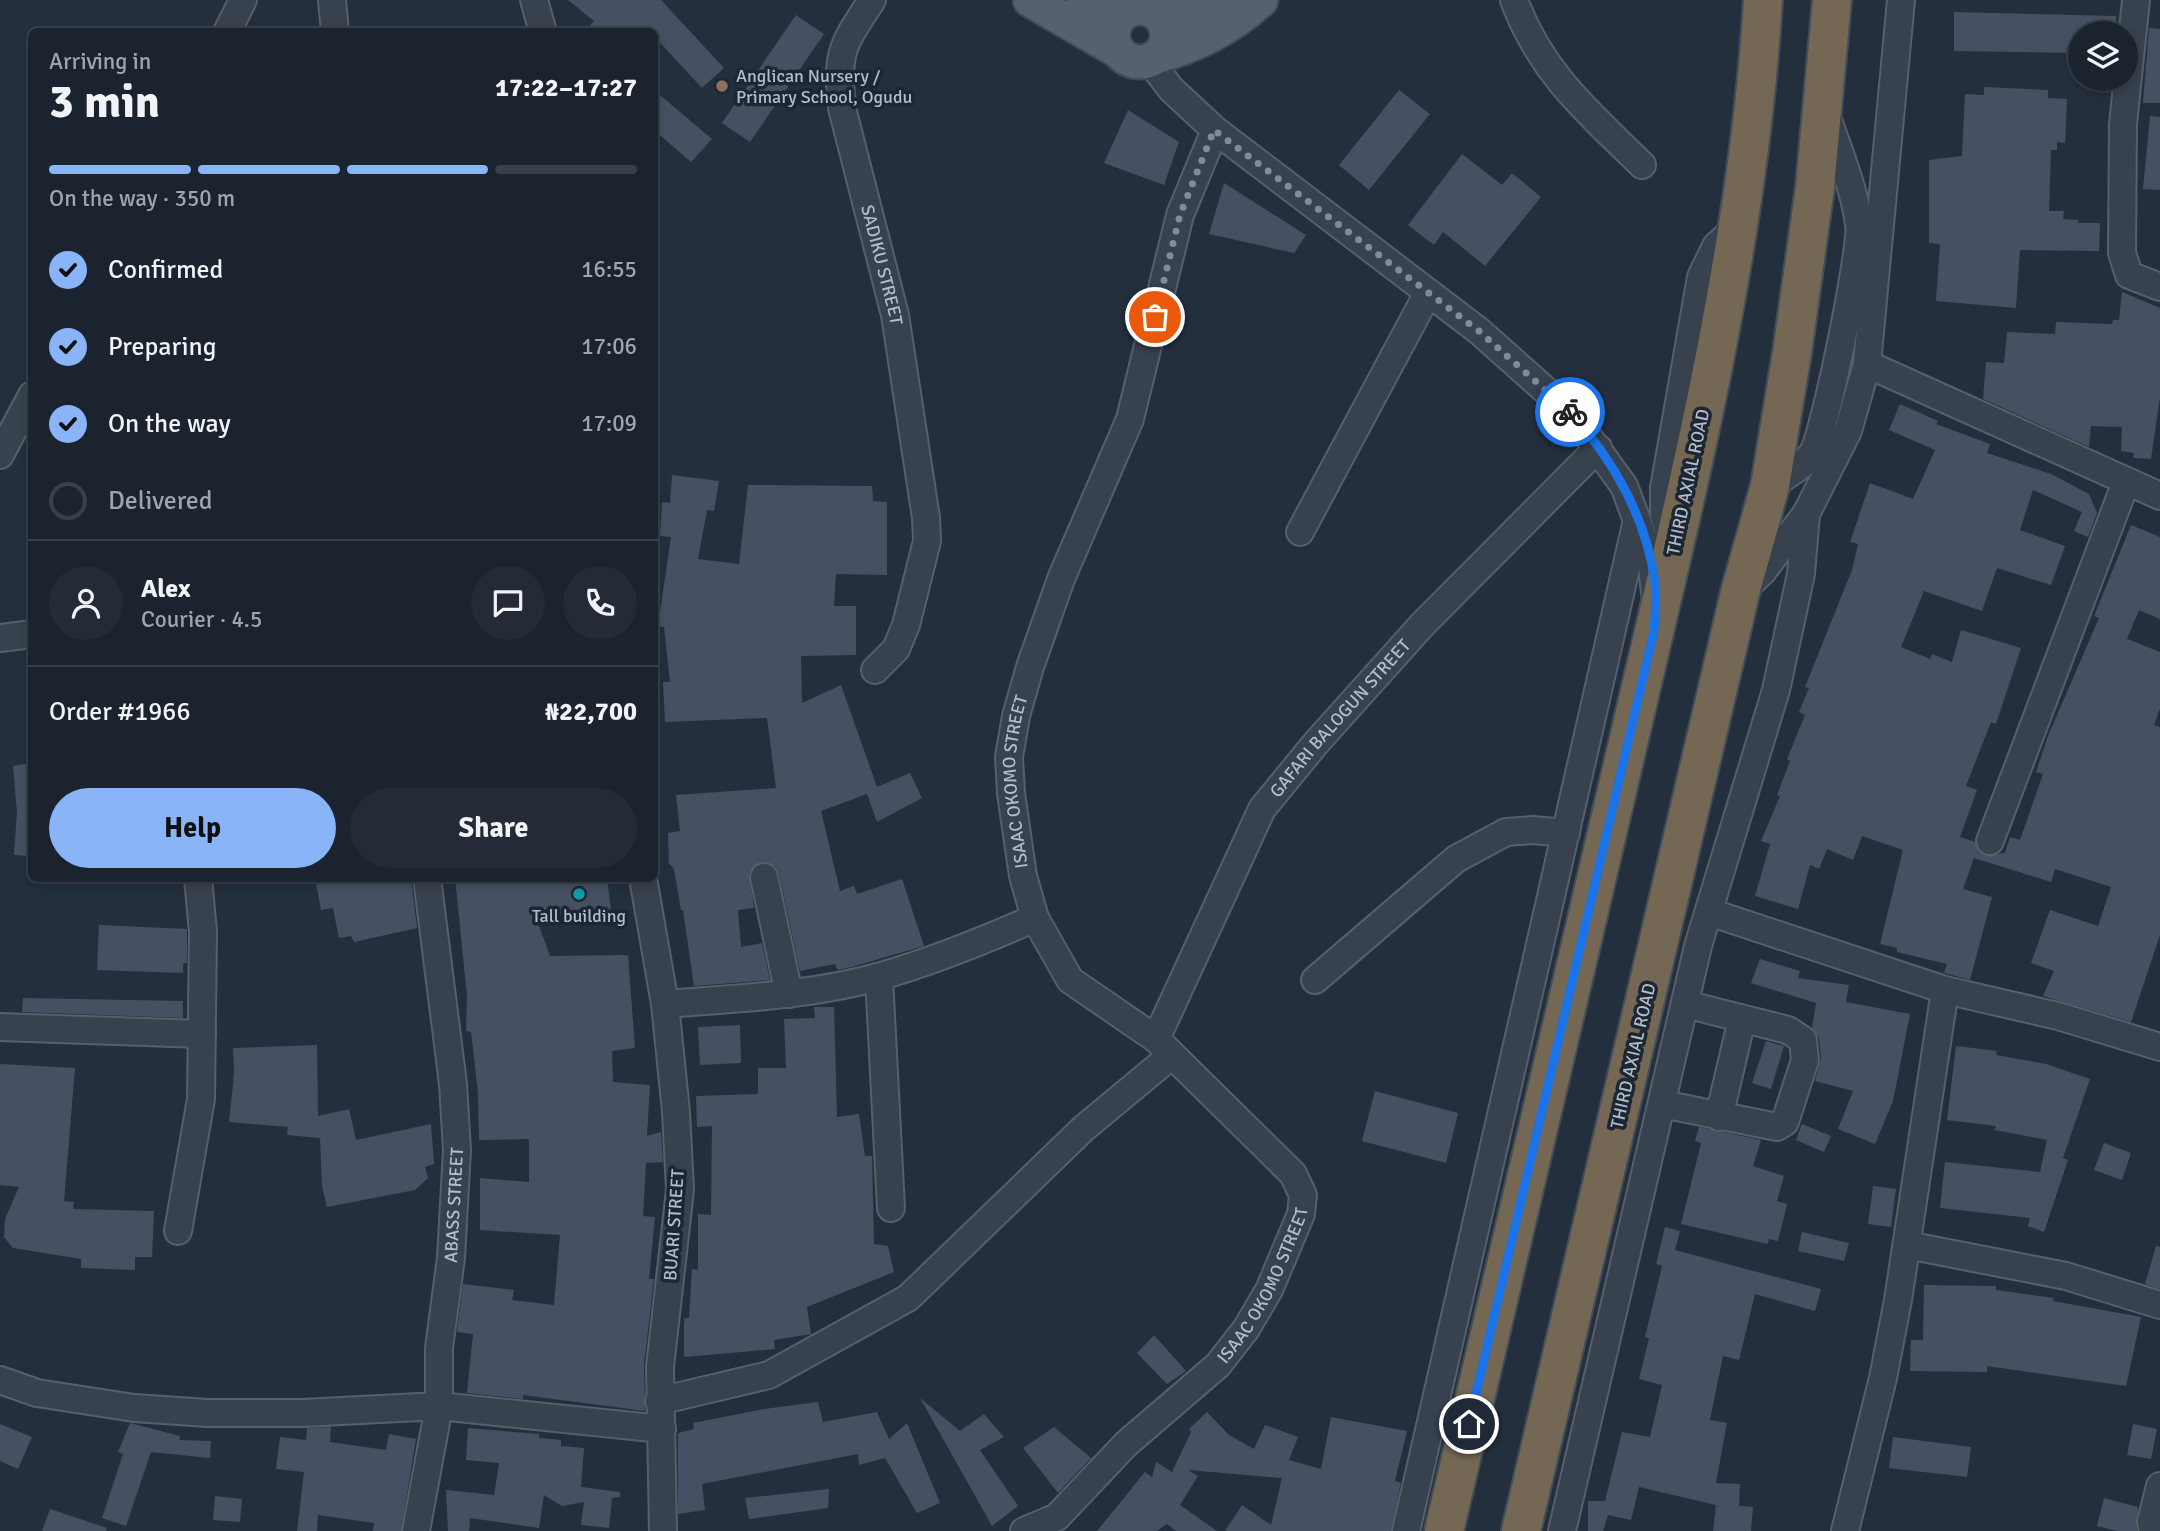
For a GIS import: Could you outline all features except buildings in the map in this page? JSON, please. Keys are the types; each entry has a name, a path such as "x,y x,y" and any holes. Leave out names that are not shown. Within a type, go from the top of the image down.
{"highway":[{"name":"THIRD AXIAL ROAD","path":"1444,1531 1695,461 1739,225 1758,82 1763,0"},
{"name":"THIRD AXIAL ROAD","path":"1521,1531 1740,593 1770,486 1815,187 1832,0"}],"main road":[{"path":"1030,0 1133,61 1152,58 1202,41 1227,27 1261,0"},
{"path":"1083,0 1111,12 1144,9 1194,13 1236,0"},
{"path":"1118,51 1112,38 1113,28 1144,9"},
{"path":"1144,9 1163,21 1167,39 1152,58"}],"street":[{"path":"229,28 243,0"},
{"path":"332,0 335,28"},
{"path":"534,0 542,28"},
{"name":"SADIKU STREET","path":"872,0 842,47 838,76 842,108 895,315 919,461 927,541 914,599 896,649 875,670"},
{"path":"1514,0 1542,60 1580,104 1642,165"},
{"path":"1740,593 1763,571 1806,514 1848,431 1867,364 1901,0"},
{"path":"2136,0 2123,124 2122,253 2129,275 2160,288"},
{"path":"1152,58 1171,89 1214,130 1479,331 1572,414 1624,486 1637,520 1651,558 1656,586 1654,631"},
{"path":"1770,486 1790,474 1813,453 1827,408 1860,227 1823,104"},
{"name":"ISAAC OKOMO STREET","path":"1024,1531 1058,1524 1126,1444 1218,1365 1246,1329 1269,1290 1301,1214 1303,1195 1293,1174 1164,1047 1070,980 1035,918 1023,876 1011,793 1009,757 1016,716 1061,579 1130,419 1180,215 1214,130"},
{"path":"1300,532 1427,293"},
{"path":"1867,364 2160,496"},
{"path":"0,455 28,402"},
{"name":"GAFARI BALOGUN STREET","path":"1164,1047 1262,809 1316,743 1422,625 1598,448"},
{"path":"1990,841 2126,482"},
{"path":"1562,1531 1685,1004 1709,912 1776,690 1801,574 1806,514"},
{"path":"1406,1531 1637,520"},
{"path":"0,638 28,634"},
{"path":"1315,980 1456,859 1506,832 1533,830 1566,833"},
{"path":"764,877 789,994"},
{"path":"178,1231 201,1099 202,932 198,882"},
{"name":"ABASS STREET","path":"416,1531 439,1406 439,1348 451,1258 457,1150 453,1084 428,882"},
{"name":"BUARI STREET","path":"644,882 665,1004 676,1112 680,1190 659,1401 662,1429 663,1531"},
{"path":"1709,912 1945,990 2057,1016 2160,1047"},
{"path":"665,1004 789,994 879,977 964,949 1035,918"},
{"path":"879,977 891,1208"},
{"path":"1845,1531 1883,1378 1907,1245 1945,990"},
{"path":"1662,1104 1777,1127 1785,1122 1805,1060 1803,1040 1788,1030 1685,1004"},
{"path":"1719,1117 1742,1018"},
{"path":"0,1027 202,1034"},
{"path":"659,1401 769,1376 908,1298 1164,1047"},
{"path":"1907,1245 2042,1270 2160,1305"},
{"path":"0,1380 37,1393 84,1402 208,1413 302,1413 439,1406 662,1429"},
{"path":"2153,1531 2151,1521 2160,1486"}],"way so far":[{"path":"1155,317 1180,215 1214,130 1479,331 1570,412"}],"place":[{"name":"Anglican Nursery / Primary School, Ogudu","path":"722,86"},
{"name":"Tall building","path":"579,894"}],"route":[{"path":"1469,1424 1654,631 1656,586 1651,558 1631,503 1624,486 1570,412"}]}
